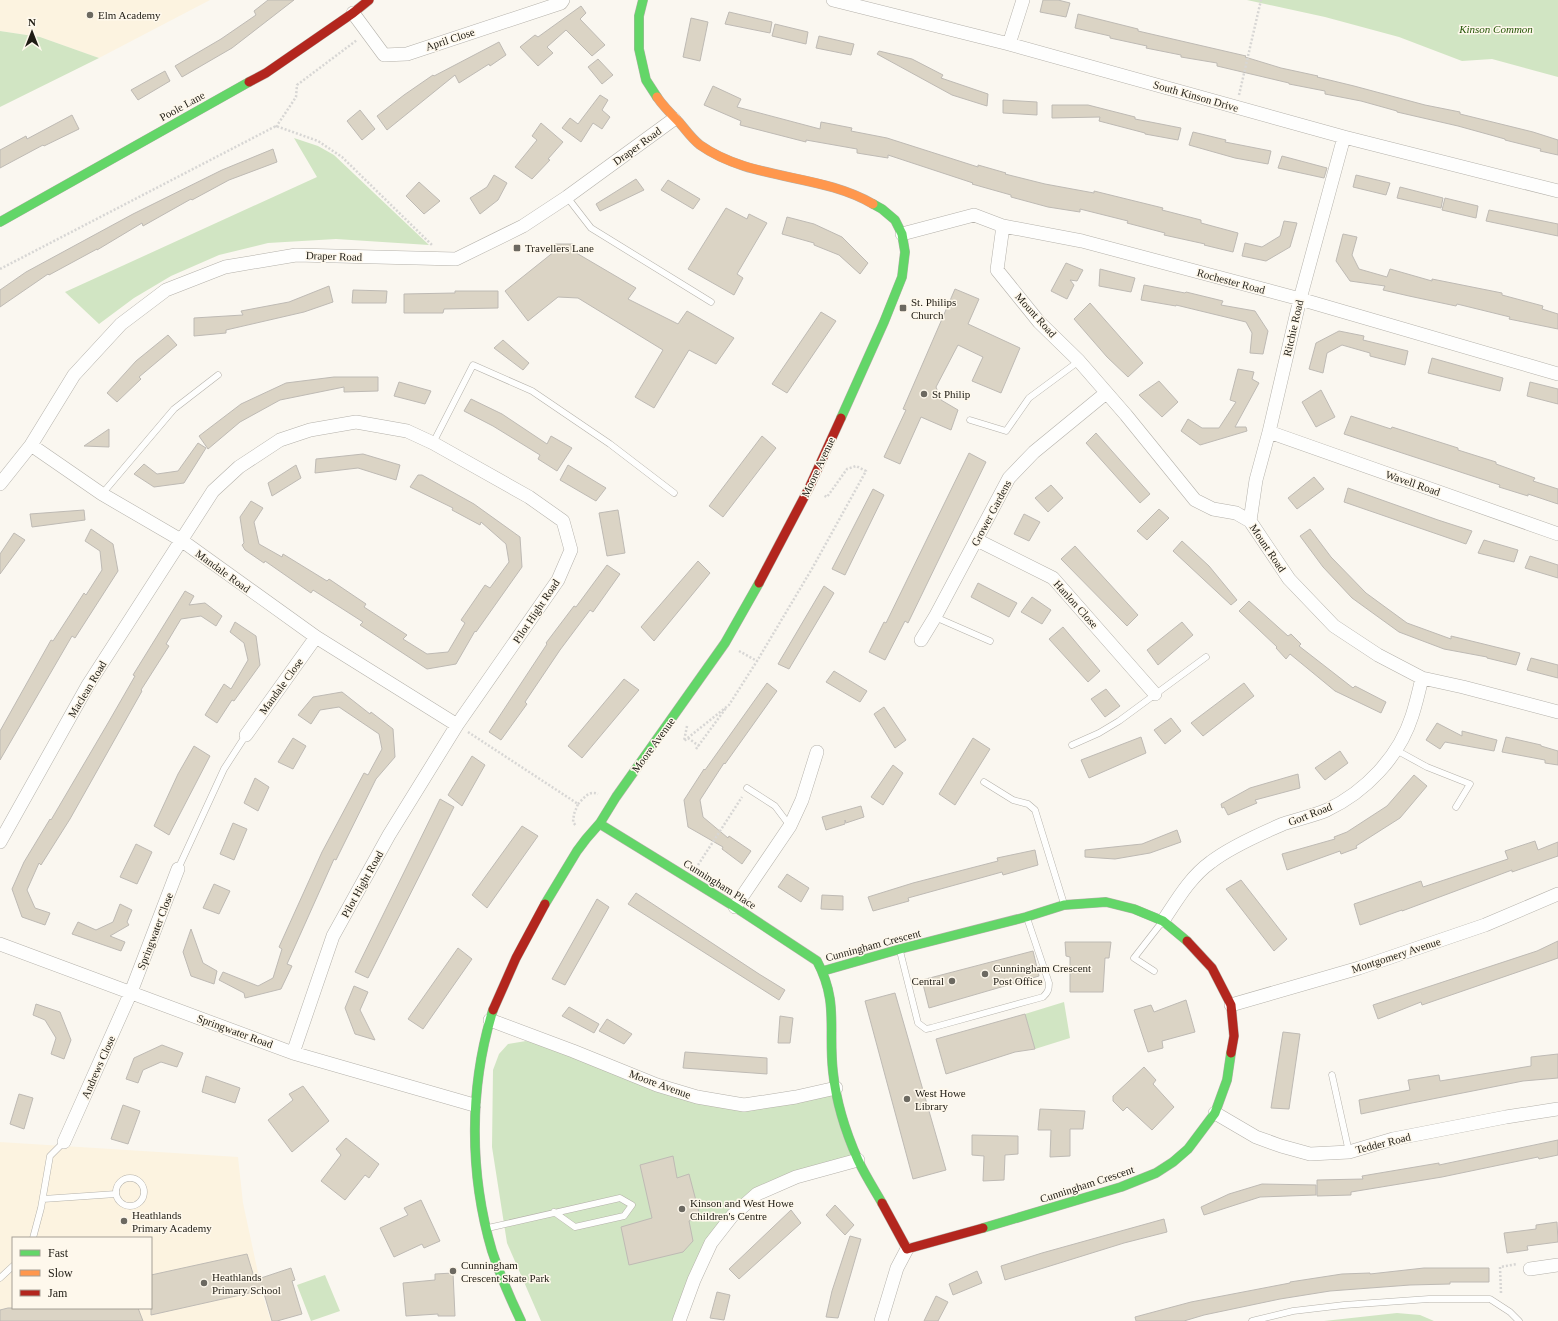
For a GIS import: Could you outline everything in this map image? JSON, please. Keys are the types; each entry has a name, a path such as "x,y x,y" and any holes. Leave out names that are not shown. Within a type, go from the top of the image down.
{"street":[{"name":"Poole Lane","path":"0,222 266,73 353,13 369,0"},
{"name":"April Close","path":"353,13 384,55 407,54 561,3 563,0"},
{"name":"Moore Avenue","path":"521,1321 513,1306 496,1263 486,1228 474,1146 474,1105 482,1052 490,1020 504,983 535,922 584,840 600,824 616,797 725,643 762,578 809,488 884,322 902,277 905,252 902,234 895,220 882,209 858,195 827,186 762,171 725,159 699,144 674,119 660,102 646,80 639,49 639,16 643,0"},
{"name":"South Kinson Drive","path":"834,0 1009,44 1344,138 1558,191"},
{"path":"1009,44 1023,0"},
{"name":"Draper Road","path":"31,445 74,375 121,324 166,290 225,267 296,255 456,259 523,226 567,198 674,119"},
{"name":"Ritchie Road","path":"1250,521 1256,480 1269,432 1300,299 1344,138"},
{"name":"Rochester Road","path":"902,234 974,216 1003,226 1082,241 1300,299 1558,374"},
{"name":"Mount Road","path":"1003,226 997,270 1039,322 1079,361 1126,415 1195,500 1213,510 1236,513 1250,521 1289,579 1334,626 1378,655 1422,678 1463,687 1558,712"},
{"name":"Grower Gardens","path":"921,640 977,540 1009,478 1034,452 1106,393"},
{"name":"Pilot Hight Road","path":"181,540 213,491 239,467 280,440 310,430 356,422 407,431 433,442 529,497 563,521 571,550 558,580 458,725 389,835 333,936 293,1053"},
{"name":"Wavell Road","path":"1269,432 1558,534"},
{"path":"0,484 31,445"},
{"name":"Mandale Road","path":"31,445 102,494 181,540 316,637 458,725"},
{"name":"Maclean Road","path":"0,842 88,685 181,540"},
{"name":"Hanlon Close","path":"977,540 1053,578 1155,694"},
{"name":"Mandale Close","path":"246,735 316,637"},
{"name":"Gort Road","path":"1163,921 1189,883 1210,862 1252,839 1284,824 1326,810 1356,793 1380,770 1396,750 1412,717 1422,678"},
{"path":"735,907 790,826 802,800 817,752"},
{"name":"Cunningham Place","path":"600,824 735,907 812,957 817,961 823,971"},
{"name":"Springwater Close","path":"131,992 178,869"},
{"name":"Montgomery Avenue","path":"1230,1004 1374,963 1485,925 1558,894"},
{"name":"Cunningham Crescent","path":"1106,902 1134,908 1163,921 1188,942 1212,968 1230,1004 1234,1036 1227,1080 1216,1113 1188,1149 1173,1162 1156,1173 1121,1187 1087,1198 907,1249 858,1160 852,1145 836,1088 833,1071 831,999 829,984 823,971 900,949 1026,917 1064,905 1106,902"},
{"name":"Springwater Road","path":"0,944 293,1053 474,1105"},
{"name":"Andrews Close","path":"64,1142 131,992"},
{"name":"Moore Avenue","path":"490,1020 573,1051 657,1085 697,1098 744,1105 796,1098 836,1088"},
{"name":"Tedder Road","path":"1216,1113 1256,1137 1310,1154 1349,1152 1393,1139 1506,1117 1558,1109"},
{"path":"679,1321 694,1280 711,1243 732,1216 757,1194 796,1177 858,1160"},
{"path":"881,1321 897,1268 907,1249"},
{"path":"1530,1269 1558,1265"}],"lane":[{"path":"567,198 591,228 711,302"},
{"path":"970,420 1006,432 1029,398 1079,361"},
{"path":"433,442 473,365 532,390 610,444 674,493"},
{"path":"102,494 174,409 218,375"},
{"path":"935,617 990,641"},
{"path":"1072,745 1119,721 1206,657"},
{"path":"178,869 224,770 246,735"},
{"path":"1396,750 1427,767 1470,784 1456,807"},
{"path":"984,782 1013,800 1028,804 1035,810 1064,905"},
{"path":"748,788 775,806 790,826"},
{"path":"900,949 918,1023 926,1029 931,1028 1043,997 1047,994 1049,990 1049,983 1026,917"},
{"path":"1154,971 1134,958 1163,921"},
{"path":"1332,1075 1349,1152"},
{"path":"32,1237 37,1226 43,1199 50,1156 64,1142"},
{"path":"129,1178 134,1178 139,1181 145,1190 144,1197 140,1202 132,1206 120,1202 116,1194 116,1188 119,1183 123,1179 129,1178"},
{"path":"43,1199 116,1194"},
{"path":"486,1228 554,1212 620,1198 632,1205 624,1216 575,1227 554,1212"},
{"path":"0,1278 12,1267"},
{"path":"1252,1321 1293,1311 1344,1306 1429,1299 1490,1298 1510,1312 1519,1321"}],"path":[{"path":"1236,107 1261,0"},
{"path":"0,269 276,127 296,97 297,85 368,32"},
{"path":"276,127 318,141 342,157 435,247 436,259"},
{"path":"696,749 729,705 757,661 813,567 866,471 856,466 847,469 826,497"},
{"path":"689,720 684,741 729,705"},
{"path":"458,725 578,804 573,822 584,840"},
{"path":"688,738 699,746"},
{"path":"690,879 748,788"}],"shaded area":[{"name":"Elm Academy","path":"0,0 210,0 99,58 40,37 0,31"},
{"name":"Heathlands Primary Academy","path":"0,1142 238,1157 243,1203 263,1296 271,1321 0,1321"}],"green space":[{"name":"Kinson Common","path":"1247,0 1558,0 1558,77 1492,59 1462,61 1399,37 1325,17"},
{"path":"0,31 40,37 99,58 0,107"},
{"path":"294,138 318,146 334,155 429,245 336,239 268,243 219,255 171,276 134,298 99,324 65,292 317,177"},
{"path":"1064,1002 1070,1038 1035,1049 1025,1014"},
{"path":"526,1041 573,1051 625,1071 744,1105 836,1088 858,1160 757,1194 711,1243 679,1321 541,1321 507,1243 492,1147 493,1070 499,1054 508,1044"},
{"path":"325,1275 340,1311 311,1321 297,1285"},
{"path":"1397,1313 1420,1315 1434,1321 1324,1321"}],"building":[{"path":"268,0 294,0 232,48 182,77 175,66 221,39 256,15 254,11"},
{"path":"1043,0 1058,0 1070,3 1066,17 1040,12"},
{"path":"581,6 586,13 580,19 605,45 592,56 566,30 547,47 553,53 538,66 520,47 535,35 538,37"},
{"path":"729,12 772,22 770,33 725,24"},
{"path":"1078,14 1138,29 1138,31 1246,56 1245,57 1281,68 1318,76 1317,77 1425,105 1460,112 1460,114 1533,132 1558,140 1558,155 1458,126 1397,112 1361,101 1325,94 1325,91 1289,84 1217,66 1217,63 1181,57 1181,55 1146,48 1147,46 1110,38 1110,36 1075,28"},
{"path":"691,18 708,22 700,61 683,57"},
{"path":"775,24 808,32 806,44 772,36"},
{"path":"819,36 854,44 851,55 816,48"},
{"path":"499,42 506,55 490,66 489,64 459,83 455,75 387,130 377,116 433,75 434,76"},
{"path":"879,51 912,59 943,75 941,78 988,94 987,106 952,95 877,54"},
{"path":"598,59 613,75 602,84 588,67"},
{"path":"165,71 170,81 138,100 131,90"},
{"path":"713,86 741,99 737,107 820,129 821,122 852,128 851,131 887,138 978,167 978,165 1006,173 1005,174 1045,184 1094,193 1094,191 1163,208 1162,210 1201,220 1201,223 1238,233 1233,252 1164,235 1165,233 1127,223 1128,221 1080,209 1080,212 1048,207 1011,197 1011,195 972,184 973,183 888,155 888,158 857,153 857,149 806,140 806,142 740,125 741,121 704,105"},
{"path":"600,95 608,100 602,110 610,117 602,129 593,123 581,142 562,128 570,118 578,124"},
{"path":"1003,100 1037,102 1037,115 1003,113"},
{"path":"1052,105 1088,105 1135,117 1135,119 1181,128 1178,140 1145,134 1099,121 1100,117 1052,118"},
{"path":"360,110 375,129 362,140 347,121"},
{"path":"72,115 79,129 44,146 43,145 0,168 0,150 26,136 27,139"},
{"path":"541,123 563,142 548,159 550,160 532,179 515,167 537,140 532,136"},
{"path":"1193,132 1226,140 1225,142 1271,151 1268,164 1235,158 1189,145"},
{"path":"273,149 277,162 229,180 143,226 142,223 97,250 49,275 48,274 0,307 0,290 26,272 133,214 222,170"},
{"path":"1282,156 1327,168 1324,178 1278,168"},
{"path":"494,175 507,183 498,200 480,214 470,198 487,187"},
{"path":"1356,175 1390,183 1386,195 1353,187"},
{"path":"636,179 644,190 600,211 596,204"},
{"path":"668,180 700,199 693,209 661,190"},
{"path":"419,182 440,201 424,214 406,196"},
{"path":"1400,187 1443,198 1441,208 1397,198"},
{"path":"1445,198 1478,206 1476,218 1442,210"},
{"path":"726,208 747,219 749,214 767,223 737,274 743,278 734,295 688,269"},
{"path":"1489,210 1558,224 1558,236 1486,221"},
{"path":"787,217 814,224 842,237 868,263 860,274 839,255 814,245 814,243 782,234"},
{"path":"1284,221 1297,223 1290,247 1266,261 1242,256 1245,243 1262,247 1280,236"},
{"path":"1343,234 1357,237 1352,255 1359,269 1387,277 1390,269 1432,281 1432,279 1502,293 1502,295 1543,306 1542,309 1558,314 1558,329 1509,319 1510,317 1457,304 1456,306 1383,290 1385,286 1350,281 1336,261"},
{"path":"555,244 573,244 573,251 636,288 628,299 678,324 687,311 734,338 716,364 689,350 654,408 635,397 663,350 578,298 558,297 528,321 505,291 555,251"},
{"path":"1066,263 1083,270 1077,281 1070,280 1074,285 1067,299 1051,291"},
{"path":"1100,269 1135,278 1131,292 1099,286"},
{"path":"1144,285 1186,292 1223,301 1221,305 1255,311 1268,331 1263,354 1250,353 1252,333 1246,322 1176,305 1141,300"},
{"path":"329,286 333,302 304,312 226,330 226,333 194,336 194,318 243,315 241,311 289,302"},
{"path":"955,289 979,299 968,324 1020,348 1001,393 972,381 983,357 958,345 936,387 941,400 958,410 951,430 921,417 900,464 884,457 906,410 903,409"},
{"path":"353,290 387,291 386,303 352,303"},
{"path":"455,291 498,291 498,308 444,309 443,313 404,313 404,294 455,293"},
{"path":"1090,303 1143,363 1128,377 1107,357 1074,319"},
{"path":"821,312 836,321 787,393 772,384"},
{"path":"1339,331 1364,336 1363,340 1408,351 1405,365 1370,356 1370,353 1342,345 1327,353 1323,373 1309,369 1316,343"},
{"path":"168,335 177,345 139,377 141,379 117,402 107,393 136,361"},
{"path":"503,340 529,363 523,370 494,348"},
{"path":"1432,358 1503,378 1500,391 1428,373"},
{"path":"1238,369 1254,372 1252,379 1259,383 1235,427 1246,427 1247,431 1200,445 1181,431 1188,419 1202,428 1219,428 1236,402 1230,400"},
{"path":"334,377 378,377 378,391 344,392 344,387 280,400 240,422 208,449 199,436 241,404 286,383"},
{"path":"1159,381 1178,402 1162,417 1139,395"},
{"path":"399,382 431,391 425,404 394,396"},
{"path":"1530,382 1558,389 1558,404 1527,396"},
{"path":"1321,390 1335,417 1316,427 1302,402"},
{"path":"471,399 502,414 547,444 551,436 572,448 557,471 538,459 540,455 493,426 464,411"},
{"path":"1351,416 1391,429 1392,427 1458,448 1458,450 1496,462 1496,464 1535,478 1533,481 1558,489 1558,504 1528,494 1528,496 1499,487 1500,485 1344,434"},
{"path":"109,429 109,447 84,446"},
{"path":"1096,433 1150,494 1140,503 1086,443"},
{"path":"762,436 776,448 723,517 709,506"},
{"path":"198,443 206,448 184,483 154,487 134,474 144,464 157,474 178,471"},
{"path":"969,453 986,462 908,623 905,621 885,660 869,652 884,622 886,623"},
{"path":"363,454 400,465 396,480 358,468 315,473 316,459"},
{"path":"296,465 301,478 272,496 268,483"},
{"path":"568,465 606,488 596,501 560,480"},
{"path":"418,475 422,475 474,504 520,537 522,567 476,632 475,631 456,664 427,669 360,625 363,622 313,590 311,593 265,561 264,563 245,550 242,545 244,543 240,517 251,501 263,508 254,522 259,544 282,557 283,554 327,581 329,579 366,604 364,607 407,635 403,639 427,654 448,652 465,623 461,620 485,585 490,588 509,562 506,544 481,522 480,525 452,510 453,508 410,487"},
{"path":"1314,477 1324,489 1297,509 1288,498"},
{"path":"1051,485 1063,498 1048,512 1035,498"},
{"path":"1348,488 1472,531 1466,544 1344,502"},
{"path":"873,489 884,495 845,575 832,569"},
{"path":"1159,509 1169,518 1147,540 1137,531"},
{"path":"84,510 85,520 32,527 30,514"},
{"path":"618,510 625,553 607,556 599,513"},
{"path":"1024,514 1040,522 1029,541 1014,534"},
{"path":"91,529 113,544 118,571 75,638 72,636 0,760 0,731 51,640 53,641 84,593 86,595 102,570 100,551 85,541"},
{"path":"1310,529 1331,557 1366,593 1407,623 1451,639 1451,636 1520,653 1516,665 1487,657 1444,649 1399,632 1352,598 1323,567 1300,536"},
{"path":"14,533 25,540 0,574 0,554"},
{"path":"1484,540 1518,550 1514,562 1478,553"},
{"path":"1182,541 1209,566 1237,600 1231,605 1173,551"},
{"path":"1075,546 1138,615 1127,626 1061,559"},
{"path":"1530,556 1558,565 1558,578 1525,568"},
{"path":"698,561 710,573 654,641 641,627"},
{"path":"607,565 620,574 593,612 590,610 560,650 525,702 527,704 501,740 489,732 547,644 546,643 574,606 576,607"},
{"path":"978,583 1017,603 1009,617 971,597"},
{"path":"824,586 834,593 789,669 778,664"},
{"path":"185,591 194,596 189,605 205,603 222,616 216,626 201,616 181,619 166,644 169,646 141,690 142,691 70,819 41,865 39,863 27,890 35,908 50,913 45,925 22,917 12,889 24,862 50,819 51,820 108,723 135,676 133,675"},
{"path":"1032,597 1051,610 1042,624 1021,612"},
{"path":"1249,601 1288,636 1291,634 1301,644 1299,646 1353,688 1355,686 1386,702 1381,713 1335,691 1290,654 1286,659 1276,648 1277,647 1239,611"},
{"path":"235,622 256,636 260,665 234,701 232,700 217,723 205,715 224,684 231,689 248,660 244,643 230,632"},
{"path":"1182,622 1193,635 1158,665 1147,650"},
{"path":"1063,627 1100,671 1088,682 1049,639"},
{"path":"1531,658 1558,665 1558,678 1527,670"},
{"path":"834,671 867,691 860,702 826,682"},
{"path":"624,679 639,690 582,758 568,746"},
{"path":"767,683 777,691 725,764 724,763 700,800 703,817 728,838 729,836 751,851 742,864 722,849 723,847 688,827 684,800 704,769 705,770"},
{"path":"1244,683 1254,696 1203,736 1191,723"},
{"path":"1106,689 1120,706 1105,717 1091,699"},
{"path":"342,692 370,714 371,712 393,729 395,757 376,779 336,860 334,859 287,964 292,966 281,989 245,998 244,993 219,980 223,972 258,986 273,978 282,949 279,947 322,852 364,773 368,775 382,749 379,734 339,707 320,710 311,724 298,715 313,697"},
{"path":"884,707 906,740 895,748 874,714"},
{"path":"1171,718 1181,731 1165,744 1154,730"},
{"path":"1437,723 1462,736 1462,731 1497,740 1494,751 1445,742 1440,749 1426,740"},
{"path":"1141,737 1146,753 1089,778 1081,760"},
{"path":"1506,737 1541,745 1558,751 1558,765 1545,763 1545,760 1502,752"},
{"path":"293,738 306,746 293,769 278,762"},
{"path":"973,738 990,749 955,805 939,794"},
{"path":"194,746 210,756 169,835 154,826 178,774"},
{"path":"1340,751 1348,763 1325,780 1315,768"},
{"path":"472,756 485,765 462,806 448,795"},
{"path":"893,765 903,773 883,805 871,797"},
{"path":"1298,774 1300,788 1255,800 1257,803 1228,815 1224,807 1222,808 1221,804 1250,788"},
{"path":"1414,775 1427,786 1400,818 1356,846 1357,848 1341,854 1340,851 1287,870 1282,854 1335,839 1334,837 1347,832 1387,806"},
{"path":"255,778 269,787 258,811 244,803"},
{"path":"440,799 454,807 368,978 355,972"},
{"path":"861,806 864,817 846,823 845,820 845,824 826,830 822,817"},
{"path":"233,823 247,829 234,860 220,854"},
{"path":"522,826 538,836 487,908 472,895"},
{"path":"1177,830 1181,842 1150,853 1115,859 1085,857 1085,850 1142,844"},
{"path":"1535,841 1538,850 1558,842 1558,856 1512,872 1512,870 1360,925 1354,904 1421,881 1423,887 1508,859 1505,851"},
{"path":"136,844 152,852 137,884 120,877"},
{"path":"1035,850 1038,865 1003,875 1002,872 908,898 909,901 873,911 868,897 913,883 998,861 997,858"},
{"path":"787,874 809,888 801,902 778,887"},
{"path":"1241,880 1287,939 1274,951 1226,889"},
{"path":"214,884 230,891 219,914 203,908"},
{"path":"636,893 785,990 779,1000 628,904"},
{"path":"822,895 843,896 843,910 821,909"},
{"path":"597,899 609,907 565,985 552,979"},
{"path":"120,904 132,910 127,922 129,925 110,936 125,942 121,951 72,934 78,922 96,930 113,922"},
{"path":"191,929 203,963 217,971 214,984 191,976 183,952"},
{"path":"1558,941 1558,958 1422,1005 1421,1002 1378,1019 1373,1005 1537,951"},
{"path":"1065,942 1111,942 1109,958 1105,958 1103,992 1070,992 1070,957 1066,956"},
{"path":"458,948 472,959 423,1029 408,1019"},
{"path":"1033,951 1039,976 929,1008 922,980"},
{"path":"354,986 368,992 360,1010 375,1040 355,1034 345,1008"},
{"path":"895,993 946,1170 913,1179 865,1001"},
{"path":"1186,1000 1195,1032 1162,1041 1163,1048 1148,1052 1134,1010 1151,1005 1154,1012"},
{"path":"36,1004 60,1012 71,1040 64,1059 51,1054 56,1038 45,1020 33,1015"},
{"path":"569,1007 599,1024 594,1033 562,1016"},
{"path":"1025,1014 1035,1049 1015,1052 946,1074 936,1039"},
{"path":"780,1016 793,1018 790,1043 778,1043"},
{"path":"607,1019 632,1034 624,1044 599,1031"},
{"path":"1283,1032 1300,1034 1289,1109 1271,1108"},
{"path":"162,1045 183,1053 177,1067 161,1062 143,1070 138,1083 126,1079 134,1058"},
{"path":"685,1052 767,1058 767,1074 683,1068"},
{"path":"1558,1054 1558,1078 1523,1081 1361,1114 1359,1100 1410,1090 1408,1080 1439,1075 1440,1081 1531,1066 1531,1057"},
{"path":"1144,1067 1156,1080 1153,1084 1174,1107 1152,1130 1127,1107 1123,1111 1113,1101 1113,1096"},
{"path":"206,1076 240,1088 235,1103 202,1092"},
{"path":"303,1086 329,1121 292,1152 268,1120 293,1100 289,1094"},
{"path":"19,1094 33,1098 24,1129 10,1124"},
{"path":"123,1105 140,1111 128,1144 111,1139"},
{"path":"1040,1109 1085,1111 1083,1129 1070,1129 1070,1156 1050,1157 1051,1130 1038,1130"},
{"path":"972,1135 1018,1136 1018,1154 1005,1155 1004,1180 983,1181 984,1156 972,1155"},
{"path":"346,1138 379,1164 369,1178 365,1175 345,1200 321,1181 341,1155 336,1149"},
{"path":"1558,1140 1558,1155 1539,1159 1538,1157 1442,1177 1351,1192 1351,1195 1317,1196 1317,1180 1363,1179 1362,1176 1439,1163 1439,1165"},
{"name":"Kinson and West Howe Children's Centre","path":"673,1156 677,1178 689,1174 700,1216 689,1221 693,1241 683,1252 629,1265 621,1227 652,1218 640,1165"},
{"path":"1262,1184 1316,1185 1316,1195 1260,1197 1204,1215 1201,1207 1229,1194"},
{"path":"421,1200 440,1241 424,1248 422,1244 394,1257 380,1228 408,1215 404,1208"},
{"path":"835,1205 854,1225 845,1235 826,1215"},
{"path":"791,1210 801,1223 739,1279 729,1269"},
{"path":"1164,1219 1167,1232 1124,1243 1005,1280 1001,1266"},
{"path":"1557,1222 1558,1242 1527,1246 1528,1250 1507,1253 1504,1233 1536,1229 1536,1225"},
{"path":"850,1236 861,1239 838,1318 826,1317 832,1291"},
{"name":"Heathlands Primary School","path":"247,1254 255,1280 291,1268 295,1280 292,1281 302,1314 272,1321 263,1290 151,1315 152,1275"},
{"path":"1424,1268 1489,1268 1489,1282 1450,1282 1450,1284 1410,1285 1330,1291 1280,1299 1204,1315 1184,1321 1136,1321 1135,1317 1191,1302 1290,1282 1342,1274 1370,1274"},
{"path":"977,1271 982,1283 953,1295 949,1284"},
{"path":"453,1273 455,1316 438,1316 438,1314 406,1316 403,1283 435,1280 435,1274"},
{"path":"717,1292 730,1295 724,1320 710,1318"},
{"path":"936,1296 948,1302 938,1321 924,1321"},
{"path":"8,1308 138,1309 143,1321 0,1321 0,1310"}],"traffic: fast":[{"path":"643,0 639,16 639,49 646,80 657,97"},
{"path":"0,222 249,82"},
{"path":"841,418 884,322 902,277 905,252 902,234 895,220 882,209 873,204"},
{"path":"545,904 577,851 600,823 616,797 725,643 759,583"},
{"path":"600,824 735,907 817,961 824,976 830,1003 833,1072 839,1105 849,1139 858,1160 882,1203"},
{"path":"823,971 900,949 1026,917 1064,905 1106,902 1134,909 1163,921 1187,941"},
{"path":"493,1010 479,1069 475,1130 476,1161 484,1221 492,1251 505,1286 521,1321"},
{"path":"983,1228 1121,1187 1156,1173 1173,1162 1188,1149 1215,1113 1227,1080 1231,1053"}],"traffic: slow":[{"path":"657,97 664,107 697,143 720,157 763,171 831,187 852,194 873,204"}],"traffic: jam":[{"path":"249,82 266,73 353,13 369,0"},
{"path":"759,583 809,488 841,418"},
{"path":"493,1010 516,958 545,904"},
{"path":"1187,941 1212,968 1231,1005 1234,1036 1231,1053"},
{"path":"882,1203 907,1249 983,1228"}],"place":[{"name":"Elm Academy","path":"90,15"},
{"name":"Travellers Lane","path":"517,248"},
{"name":"St. Philips Church","path":"903,308"},
{"name":"St Philip","path":"924,394"},
{"name":"Cunningham Crescent Post Office","path":"985,974"},
{"name":"Central","path":"952,981"},
{"name":"West Howe Library","path":"907,1099"},
{"name":"Kinson and West Howe Children's Centre","path":"682,1209"},
{"name":"Heathlands Primary Academy","path":"124,1221"},
{"name":"Cunningham Crescent Skate Park","path":"453,1271"},
{"name":"Heathlands Primary School","path":"204,1283"}]}
